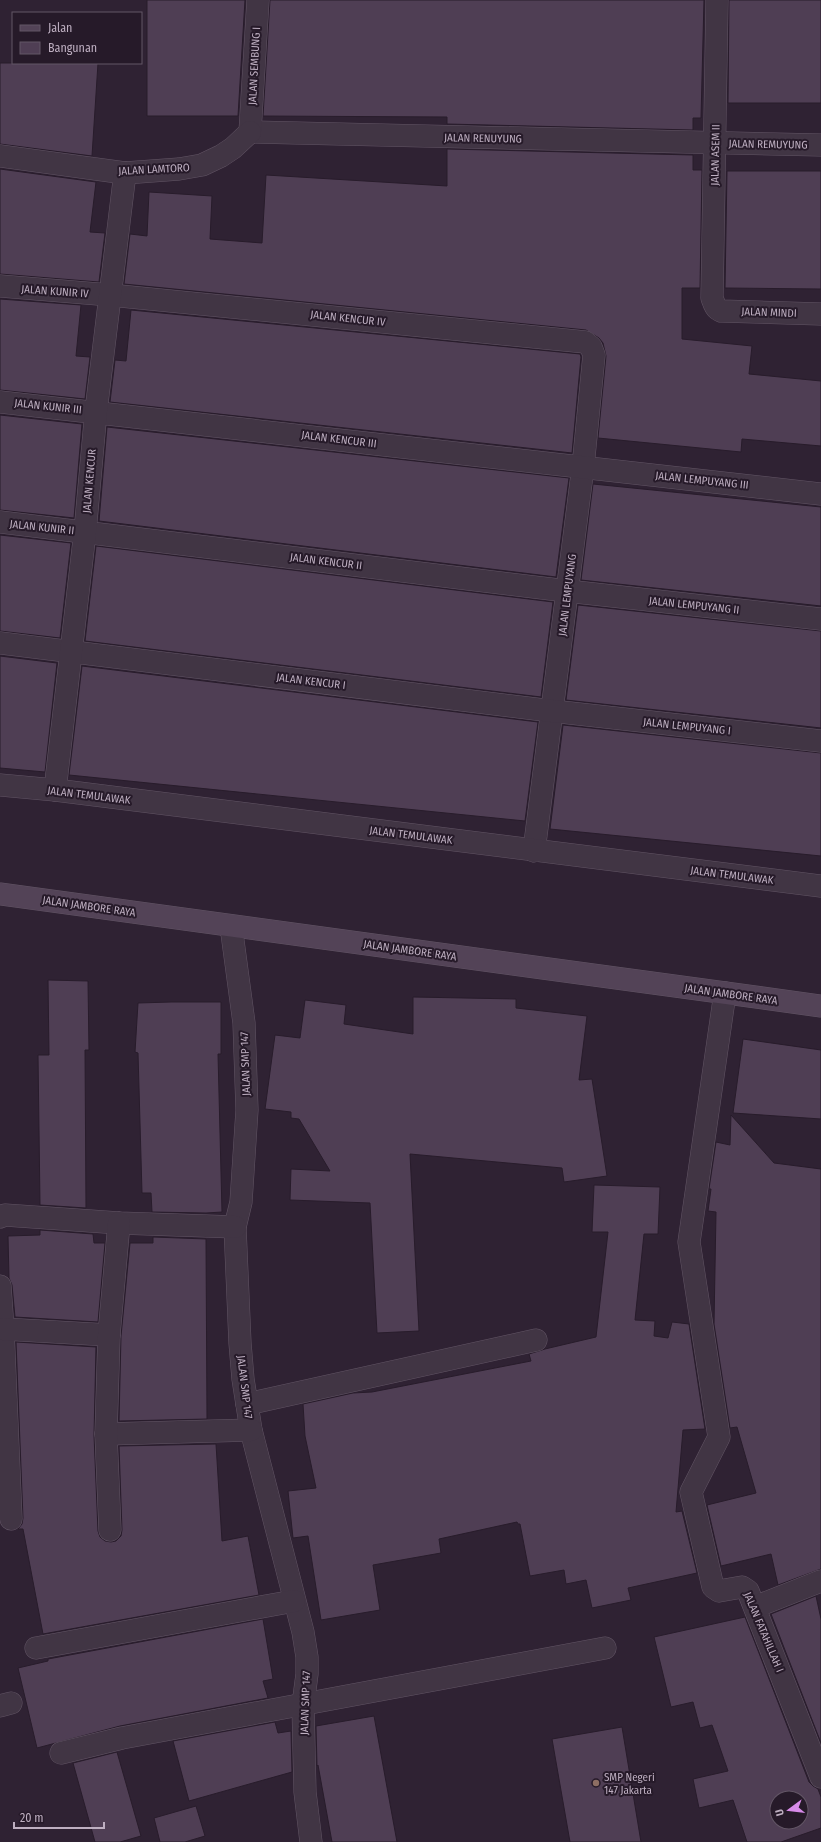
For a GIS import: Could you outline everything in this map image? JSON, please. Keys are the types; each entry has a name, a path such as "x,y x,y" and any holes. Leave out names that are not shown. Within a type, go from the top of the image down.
{"street":[{"name":"JALAN SEMBUNG I","path":"250,132 258,0"},
{"name":"JALAN ASEM II","path":"717,0 712,298 717,309"},
{"name":"JALAN RENUYUNG","path":"250,132 715,144"},
{"name":"JALAN LAMTORO","path":"0,156 125,172 179,169 202,165 221,156 233,148 250,132"},
{"name":"JALAN REMUYUNG","path":"715,144 821,145"},
{"name":"JALAN KENCUR","path":"55,790 85,532 96,411 125,172"},
{"name":"JALAN KUNIR IV","path":"0,286 110,295"},
{"name":"JALAN KENCUR IV","path":"110,295 585,342"},
{"name":"JALAN MINDI","path":"717,309 721,311 821,314"},
{"name":"JALAN LEMPUYANG","path":"534,851 583,467 594,355 592,348 585,342"},
{"name":"JALAN KUNIR III","path":"0,402 96,411"},
{"name":"JALAN KENCUR III","path":"96,411 583,467"},
{"name":"JALAN LEMPUYANG III","path":"583,467 821,494"},
{"name":"JALAN KUNIR II","path":"0,522 85,532"},
{"name":"JALAN KENCUR II","path":"85,532 568,591"},
{"name":"JALAN LEMPUYANG II","path":"568,591 821,619"},
{"name":"JALAN KENCUR I","path":"0,643 552,711"},
{"name":"JALAN LEMPUYANG I","path":"552,711 821,741"},
{"name":"JALAN TEMULAWAK","path":"0,785 55,790 821,886"},
{"name":"JALAN JAMBORE RAYA","path":"0,894 821,1006"},
{"name":"JALAN SMP 147","path":"231,926 244,1023 247,1110 242,1196 235,1227 240,1343 251,1430 294,1601 304,1632 306,1646 307,1674 303,1705 305,1792 311,1842"},
{"name":"JALAN FATAHILLAH I","path":"725,993 689,1242 719,1437 691,1492 713,1587 719,1591 739,1586 748,1591 821,1777"},
{"path":"0,1217 5,1215 119,1223 235,1227"},
{"path":"110,1530 106,1434 109,1335 119,1223"},
{"path":"0,1286 11,1519"},
{"path":"3,1329 109,1335"},
{"path":"247,1404 536,1340"},
{"path":"106,1434 251,1430"},
{"path":"755,1607 821,1581"},
{"path":"36,1648 294,1601"},
{"path":"61,1752 122,1738 605,1648"}],"building":[{"path":"147,0 245,0 238,116 147,116"},
{"path":"270,0 704,0 701,118 693,118 693,130 447,124 447,117 263,116"},
{"path":"729,0 821,0 821,103 728,103"},
{"path":"0,63 98,64 92,156 0,144"},
{"path":"447,149 693,155 693,170 702,170 700,288 682,288 682,339 752,346 749,374 821,381 821,446 742,439 741,452 598,438 606,356 603,343 599,338 586,330 124,284 130,234 147,236 149,192 212,196 210,239 262,243 266,175 447,186"},
{"path":"0,169 96,182 90,232 105,233 99,282 0,274"},
{"path":"727,171 821,171 821,289 725,288"},
{"path":"0,299 81,305 76,356 90,357 85,399 0,390"},
{"path":"131,310 580,354 581,357 572,453 110,402 115,360 126,361"},
{"path":"0,415 82,424 74,518 0,510"},
{"path":"107,427 569,478 556,577 99,521"},
{"path":"593,484 821,507 821,606 581,580"},
{"path":"0,535 71,543 60,638 0,631"},
{"path":"96,546 553,602 541,697 85,641"},
{"path":"578,605 821,631 821,728 566,700"},
{"path":"0,656 57,663 45,772 0,768"},
{"path":"82,666 538,722 525,821 69,775"},
{"path":"563,725 821,753 821,856 550,829"},
{"path":"48,980 88,981 89,1050 85,1050 86,1208 40,1205 38,1055 49,1055"},
{"path":"413,997 516,999 516,1008 587,1016 579,1080 592,1079 607,1176 564,1182 562,1168 410,1154 419,1331 377,1333 370,1203 290,1200 291,1169 330,1171 299,1119 291,1118 291,1112 265,1109 275,1035 300,1038 305,1000 346,1005 344,1024 413,1034"},
{"path":"221,1002 221,1054 218,1054 222,1212 152,1212 151,1193 142,1193 138,1053 135,1052 138,1003"},
{"path":"743,1039 821,1050 821,1119 733,1113"},
{"path":"731,1115 774,1163 821,1169 821,1569 778,1585 771,1554 721,1566 707,1505 756,1493 737,1427 730,1428 714,1324 716,1212 708,1211 711,1189 709,1189 716,1142 730,1145"},
{"path":"594,1185 660,1187 658,1234 644,1234 635,1320 655,1321 654,1336 668,1338 672,1322 689,1324 705,1429 683,1430 676,1512 682,1511 697,1573 628,1588 631,1600 592,1608 586,1580 566,1584 564,1570 530,1576 520,1524 517,1522 439,1539 441,1553 373,1565 380,1610 321,1620 308,1536 293,1538 288,1491 316,1488 305,1436 303,1404 353,1393 372,1392 531,1361 529,1354 596,1337 608,1232 592,1232"},
{"path":"40,1230 93,1234 94,1243 105,1243 98,1322 15,1317 12,1285 9,1278 8,1236 40,1235"},
{"path":"153,1237 206,1239 207,1419 119,1421 121,1336 130,1243 153,1243"},
{"path":"16,1342 96,1347 94,1435 98,1531 100,1537 105,1541 111,1542 116,1541 121,1536 119,1446 216,1444 222,1541 248,1536 259,1595 43,1634 23,1529 18,1529 22,1524 23,1518"},
{"path":"816,1596 821,1619 821,1743 771,1614"},
{"path":"745,1617 809,1782 818,1789 821,1797 821,1828 781,1842 747,1842 733,1800 699,1808 693,1779 728,1771 712,1725 700,1728 693,1702 671,1707 654,1637"},
{"path":"263,1619 273,1679 263,1681 268,1698 120,1726 37,1748 18,1668 48,1661 48,1659"},
{"path":"374,1716 397,1842 332,1842 318,1765 317,1766 316,1726"},
{"path":"275,1722 278,1733 291,1731 292,1772 189,1801 173,1741"},
{"name":"SMP Negeri 147 Jakarta","path":"622,1727 641,1842 570,1842 552,1739"},
{"path":"117,1752 141,1836 120,1842 95,1842 73,1763"},
{"path":"196,1806 205,1836 185,1842 160,1842 154,1818"}],"place":[{"name":"SMP Negeri 147 Jakarta","path":"596,1783"}]}
